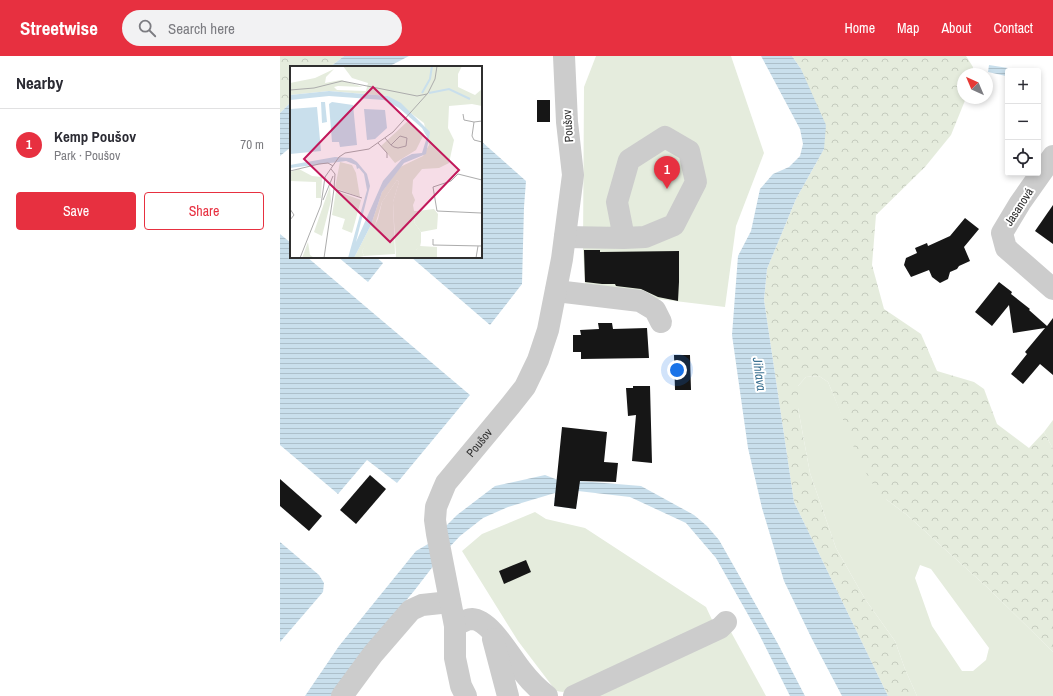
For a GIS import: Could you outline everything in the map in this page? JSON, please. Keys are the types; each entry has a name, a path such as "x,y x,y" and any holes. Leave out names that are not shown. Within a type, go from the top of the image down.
{"street":[{"name":"Poušov","path":"466,696 461,686 455,658 455,626 436,534 436,507 446,483 524,387 538,360 548,330 562,259 573,175 567,122 565,61"},
{"path":"565,238 624,238 645,237 674,225 696,182 689,151 664,137 629,160 617,202 624,238"},
{"name":"Jasanová","path":"1053,156 1020,203 1002,233 1006,248 1053,289"},
{"path":"556,291 640,301 655,310 661,322"},
{"path":"342,696 373,654 411,610 422,605 450,602"},
{"path":"455,626 464,621 473,619 490,629 523,672 547,696"},
{"path":"574,696 720,628 726,622"},
{"path":"490,629 508,696"}],"green space":[{"path":"280,56 344,56 331,66 290,66 290,103 280,113"},
{"path":"596,56 731,56 764,153 736,226 725,307 583,290 585,284 583,249 584,87"},
{"path":"792,56 966,56 973,68 957,68 957,104 964,104 951,135 925,167 876,215 872,265 884,309 921,334 937,371 974,382 984,389 997,424 1029,448 1044,432 1053,449 1053,652 989,589 907,515 887,500 874,486 860,463 828,382 819,376 806,377 798,386 798,408 810,473 836,548 865,599 895,641 917,696 888,696 794,502 764,300 767,269 796,199 824,149 801,69"},
{"path":"819,376 828,382 841,413 887,500 907,515 989,589 1053,652 1053,696 917,696 895,641 865,599 836,548 810,473 798,408 798,386 806,377","holes":["920,565 931,569 989,648 986,660 973,671 962,671 932,626 915,578"]},
{"path":"1053,420 1053,449 1044,432"},
{"path":"535,512 546,519 585,528 706,607 714,624 563,692 556,691 518,641 462,551 482,534"},
{"path":"731,632 766,696 589,696"}],"water":[{"path":"344,56 409,56 390,66 331,66"},
{"name":"Jihlava","path":"761,56 792,56 801,69 826,125 824,149 796,199 767,269 764,300 794,502 888,696 842,696 784,581 762,508 748,448 732,335 738,256 751,231 760,189 773,174 789,167 800,156 803,144 800,129"},
{"path":"989,65 1008,68 1005,68 1005,76 993,73 993,68 989,68"},
{"path":"290,103 290,148 280,156 280,113"},
{"path":"482,142 526,181 522,284 490,325 412,258 482,258"},
{"path":"280,234 290,242 290,258 308,258 470,395 397,483 367,460 338,494 280,445"},
{"path":"339,258 377,258 383,263 368,282"},
{"path":"545,475 558,480 641,486 694,515 707,526 719,540 778,644 805,696 790,696 759,634 716,558 686,523 630,497 578,491 576,509 554,506 555,493 508,507 483,518 460,536 441,556 414,591 355,661 332,696 305,696 339,646 416,551 428,544 457,515 495,486"},
{"path":"280,542 319,575 324,583 323,592 280,642"}],"building":[{"path":"537,100 550,100 550,122 537,122"},
{"path":"1053,205 1053,244 1035,231"},
{"path":"965,218 979,229 964,247 970,261 950,272 948,279 940,283 932,277 929,270 911,277 904,265 906,258 917,253 915,248 927,243 928,246 950,236"},
{"path":"584,250 600,250 600,252 679,251 678,301 658,297 641,289 616,286 615,284 585,282"},
{"path":"999,282 1012,292 1011,294 1030,309 1029,310 1047,326 1053,318 1053,375 1040,364 1023,384 1011,374 1027,354 1025,352 1045,328 1013,333 1009,305 992,326 975,312"},
{"path":"598,323 612,323 613,329 647,328 649,358 581,359 581,352 573,352 573,335 581,335 580,330 599,329"},
{"path":"674,355 690,355 691,390 675,390"},
{"path":"633,386 650,386 652,463 632,461 636,415 628,416 626,388 633,388"},
{"path":"562,427 607,432 604,462 618,463 616,482 580,481 576,509 554,506"},
{"path":"370,475 386,489 356,524 340,510"},
{"path":"280,479 322,516 309,531 280,506"},
{"path":"526,560 531,572 504,584 499,571"}],"place":[{"name":"Kemp Poušov","path":"667,189"}]}
